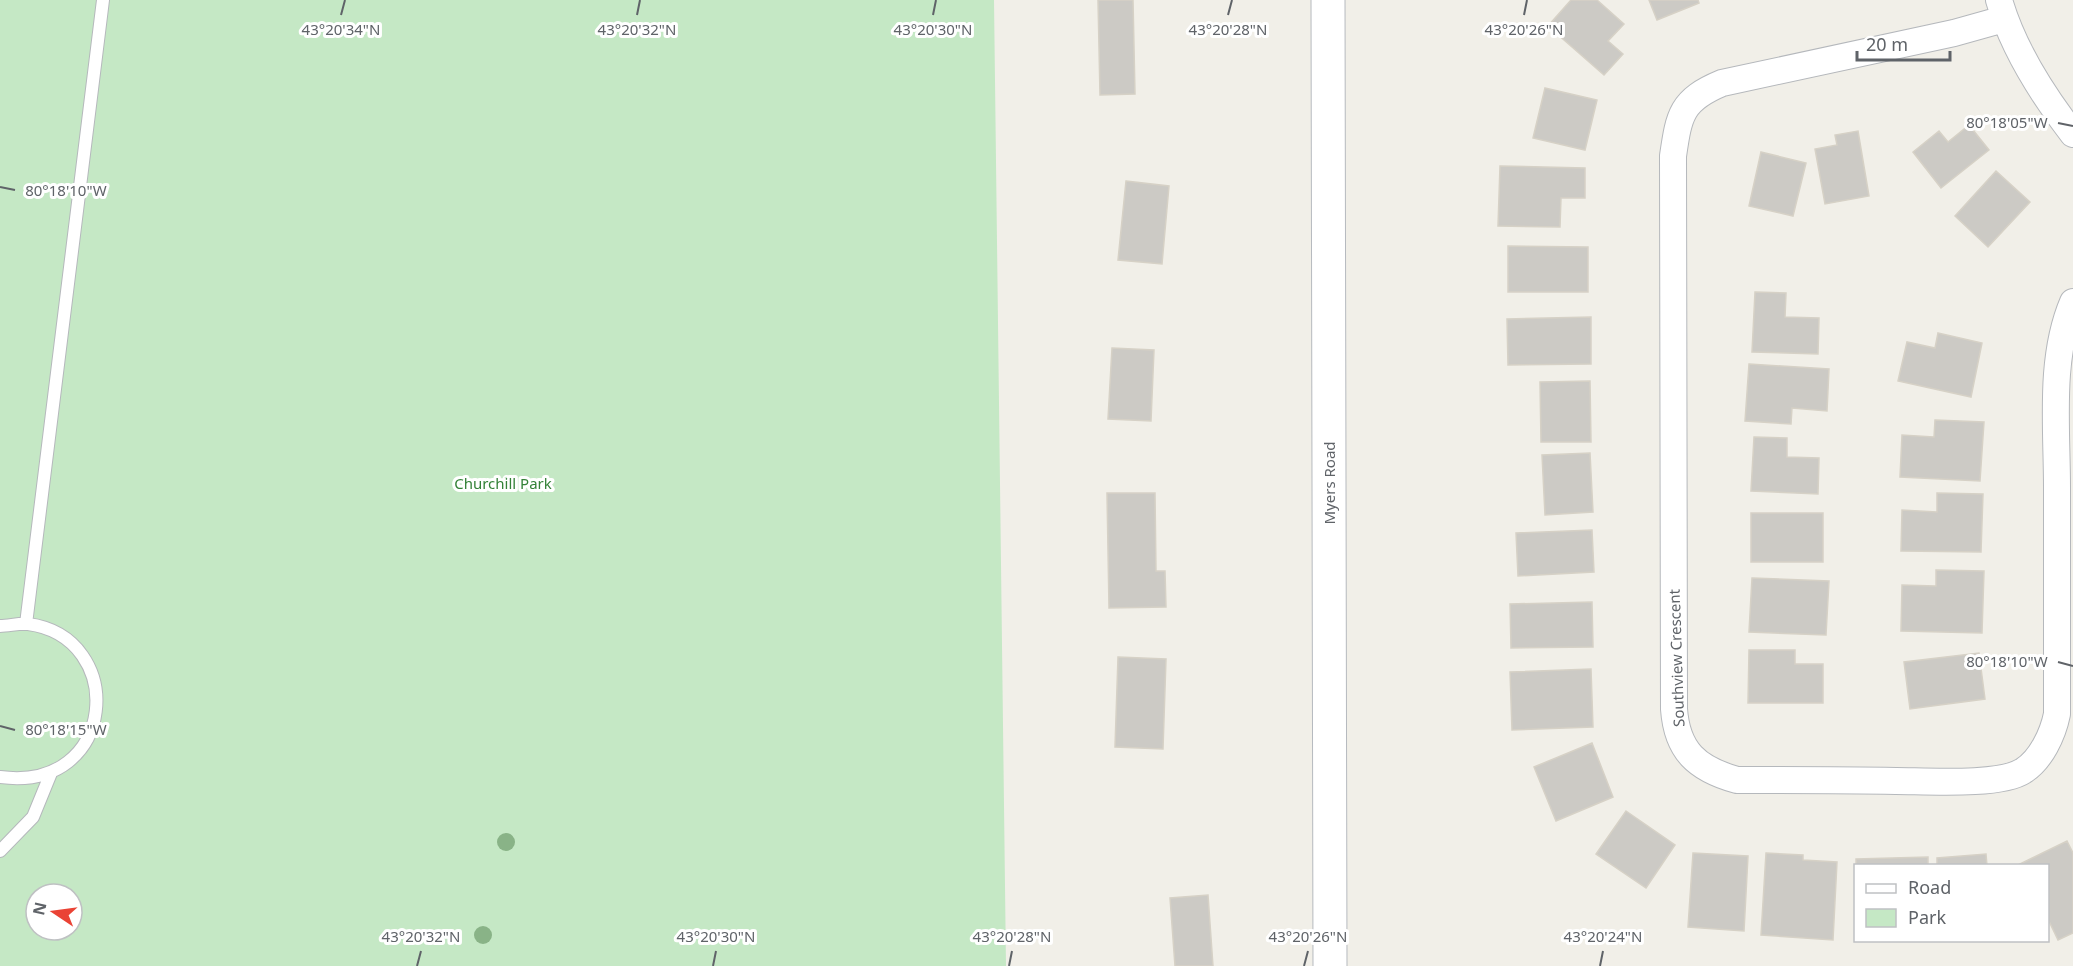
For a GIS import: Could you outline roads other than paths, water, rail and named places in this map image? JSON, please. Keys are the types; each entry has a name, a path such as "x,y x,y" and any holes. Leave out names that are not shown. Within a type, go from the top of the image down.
{"main road":[{"name":"Myers Road","path":"1328,0 1330,966"}],"street":[{"path":"2002,10 2038,85 2073,134"},
{"name":"Southview Crescent","path":"2002,10 1954,33 1722,83 1705,90 1691,100 1681,116 1673,156 1674,709 1676,729 1685,747 1697,762 1715,774 1737,780 1980,781 2022,772 2032,762 2055,729 2057,714 2056,400 2061,346 2073,302"}],"lane":[{"path":"26,624 103,0"},
{"path":"0,626 26,624 49,629 72,643 89,666 97,692 95,722 83,746 73,758 51,773 20,779 0,777"},
{"path":"0,851 33,817 51,773"}],"park label":[{"name":"Churchill Park","path":"503,483"}]}
